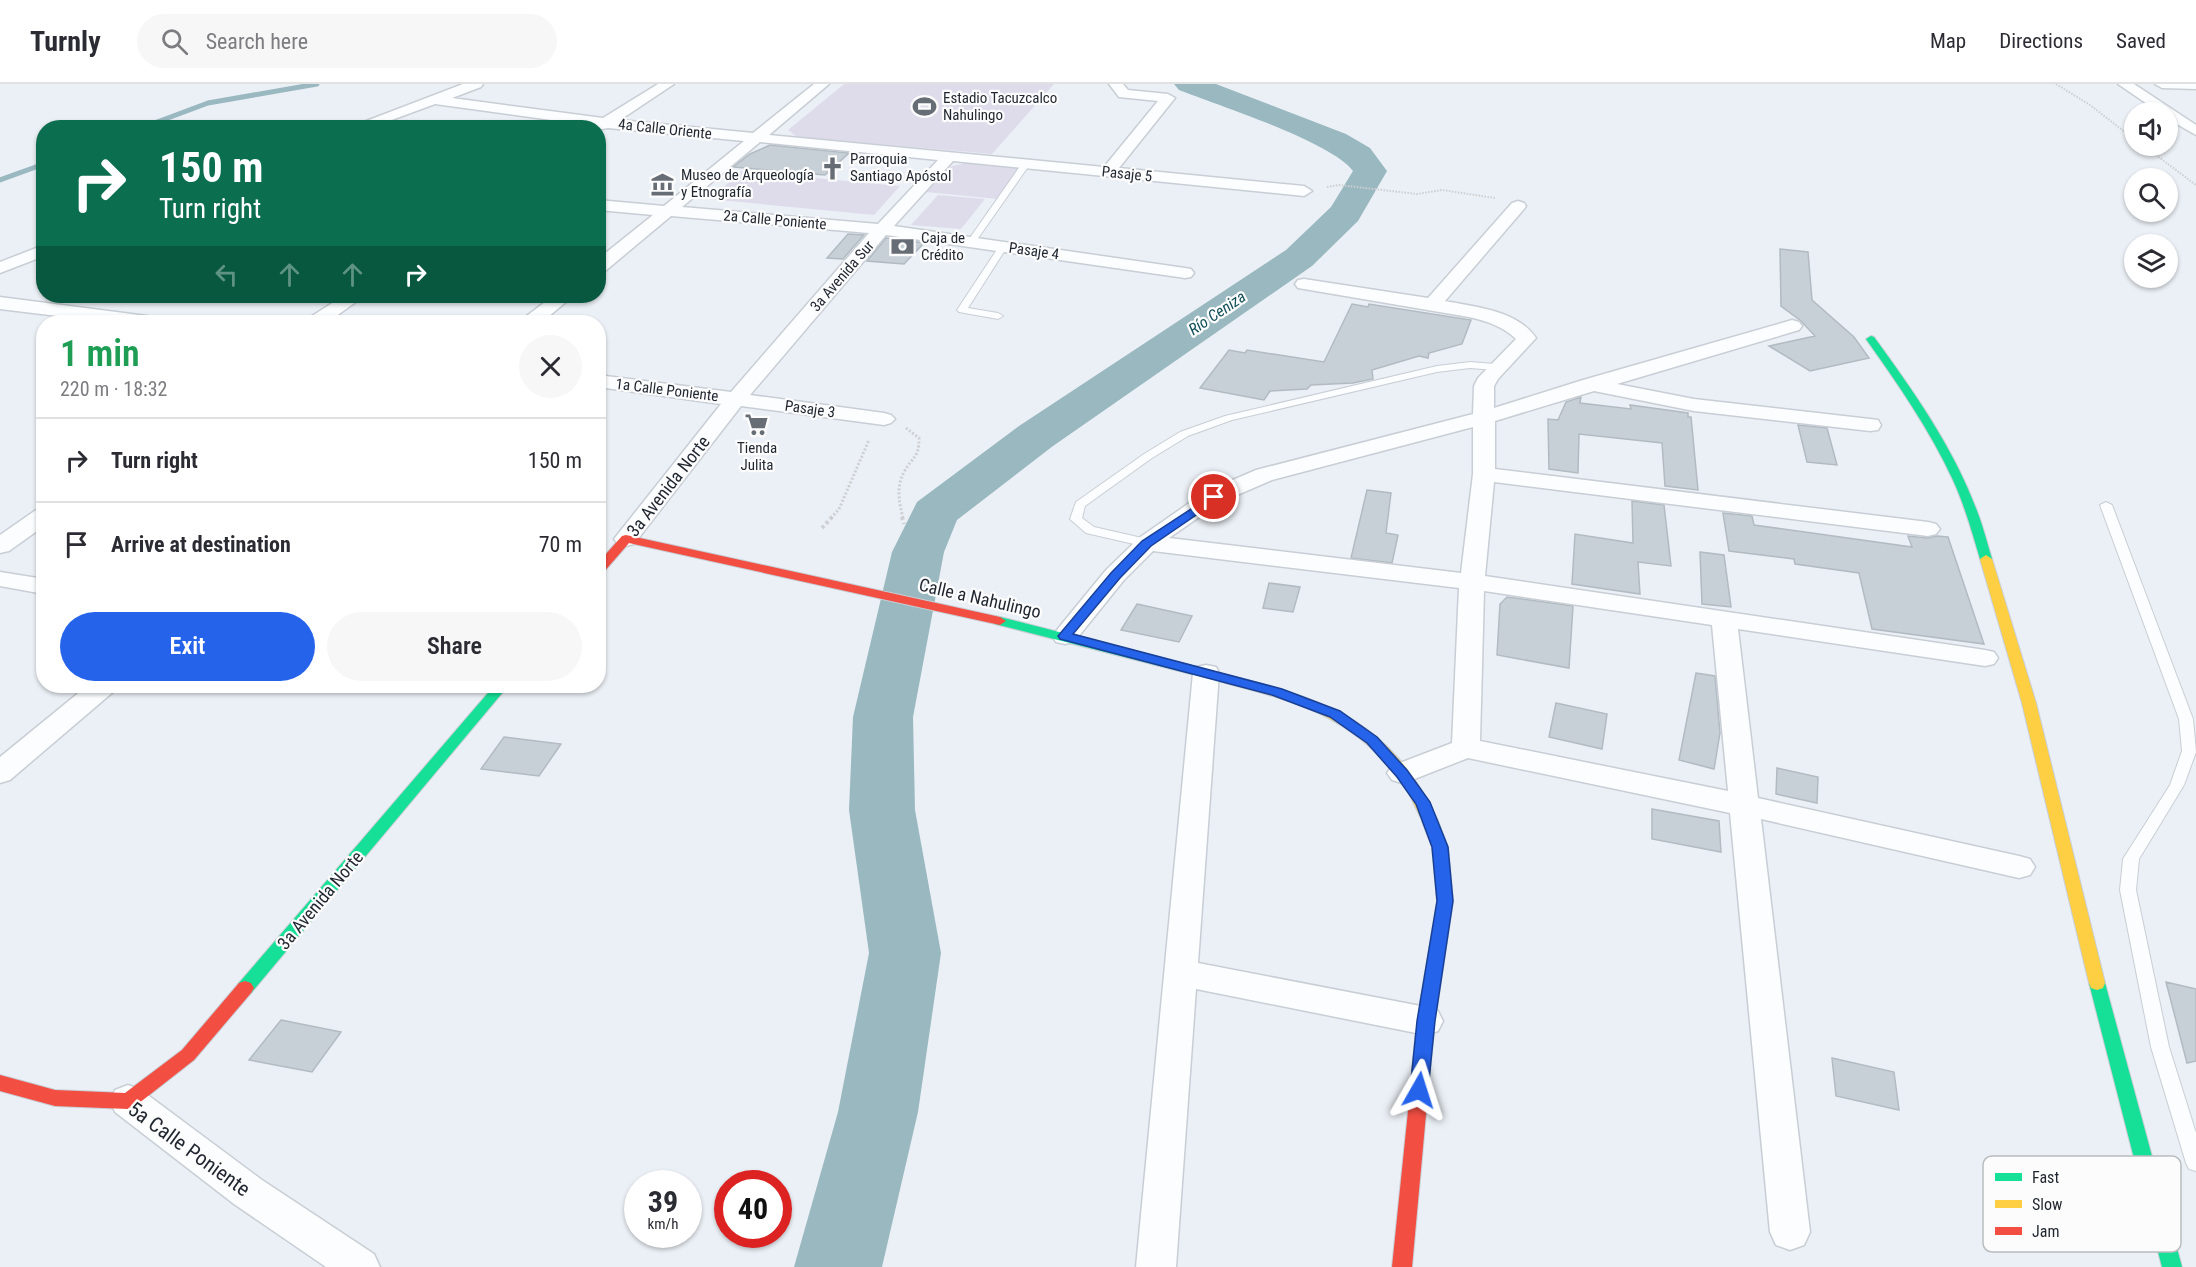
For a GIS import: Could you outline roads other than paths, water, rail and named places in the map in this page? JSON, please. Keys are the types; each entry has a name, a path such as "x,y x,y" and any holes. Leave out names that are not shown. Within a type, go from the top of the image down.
{"street":[{"path":"376,120 476,84"},
{"path":"606,122 667,84"},
{"path":"606,261 822,84"},
{"path":"1108,172 1168,98 1124,94 1116,84"},
{"path":"2125,84 2196,131"},
{"path":"2156,84 2180,100"},
{"path":"2162,84 2196,85"},
{"name":"4a Calle Oriente","path":"432,99 569,120"},
{"name":"4a Calle Oriente","path":"606,125 950,156"},
{"name":"Pasaje 5","path":"950,156 1304,191"},
{"name":"3a Avenida Sur","path":"736,399 882,229 950,156"},
{"name":"2a Calle Poniente","path":"606,206 882,229"},
{"path":"1431,304 1518,206"},
{"name":"Pasaje 4","path":"882,229 1185,273"},
{"path":"0,268 36,253"},
{"path":"1304,284 1431,304 1493,318 1517,327 1526,338 1520,348 1495,367 1484,386 1484,474 1472,582 1466,748"},
{"path":"0,303 93,315"},
{"path":"326,315 344,303"},
{"path":"540,315 555,303"},
{"path":"1065,636 1115,575 1147,543 1214,497 1264,475 1485,417 1792,326"},
{"path":"1871,339 1894,370 1958,476 1969,503 2029,703 2094,971 2143,1156"},
{"name":"1a Calle Poniente","path":"606,382 736,399"},
{"path":"1590,384 1633,396 1679,403 1870,425"},
{"name":"Pasaje 3","path":"736,399 884,419"},
{"name":"3a Avenida Norte","path":"606,563 736,399"},
{"path":"1484,474 1928,529"},
{"path":"0,546 36,521"},
{"name":"Calle a Nahulingo","path":"626,539 881,593 1065,636 1277,692 1335,714 1372,740 1402,773 1423,802 1440,847 1445,901 1426,1021 1402,1267"},
{"path":"1147,543 1472,582 1985,658"},
{"path":"0,579 36,586"},
{"path":"1724,618 1790,1232"},
{"path":"1156,1267 1206,673"},
{"path":"0,772 95,693"},
{"name":"3a Avenida Norte","path":"128,1101 188,1055 495,693"},
{"path":"1402,773 1466,748 1744,805 2019,867"},
{"path":"1181,974 1426,1021"},
{"name":"5a Calle Poniente","path":"0,1083 55,1098 128,1101 248,1192 360,1267"},
{"path":"2168,1252 2172,1267"}],"lane":[{"path":"971,242 1026,164"},
{"path":"998,316 962,310 1003,247"},
{"path":"1147,543 1090,530 1076,519 1080,504 1148,456 1184,434 1229,418 1437,369 1470,365 1495,367"},
{"path":"2106,505 2186,719 2188,751 2177,785 2132,859 2128,890 2160,1047 2196,1163"}],"waterway":[{"path":"162,120 208,103 317,84"},
{"name":"Río Ceniza","path":"838,1267 878,1112 905,953 882,810 883,717 918,552 935,513 1036,436 1299,258 1345,213 1370,171 1358,155 1335,141 1189,84"},
{"path":"0,180 36,167"}],"place":[{"name":"Estadio Tacuzcalco Nahulingo","path":"925,107"},
{"name":"Parroquia Santiago Apóstol","path":"832,168"},
{"name":"Museo de Arqueología y Etnografía","path":"663,184"},
{"name":"Caja de Crédito","path":"903,247"},
{"name":"Tienda Julita","path":"757,424"}]}
